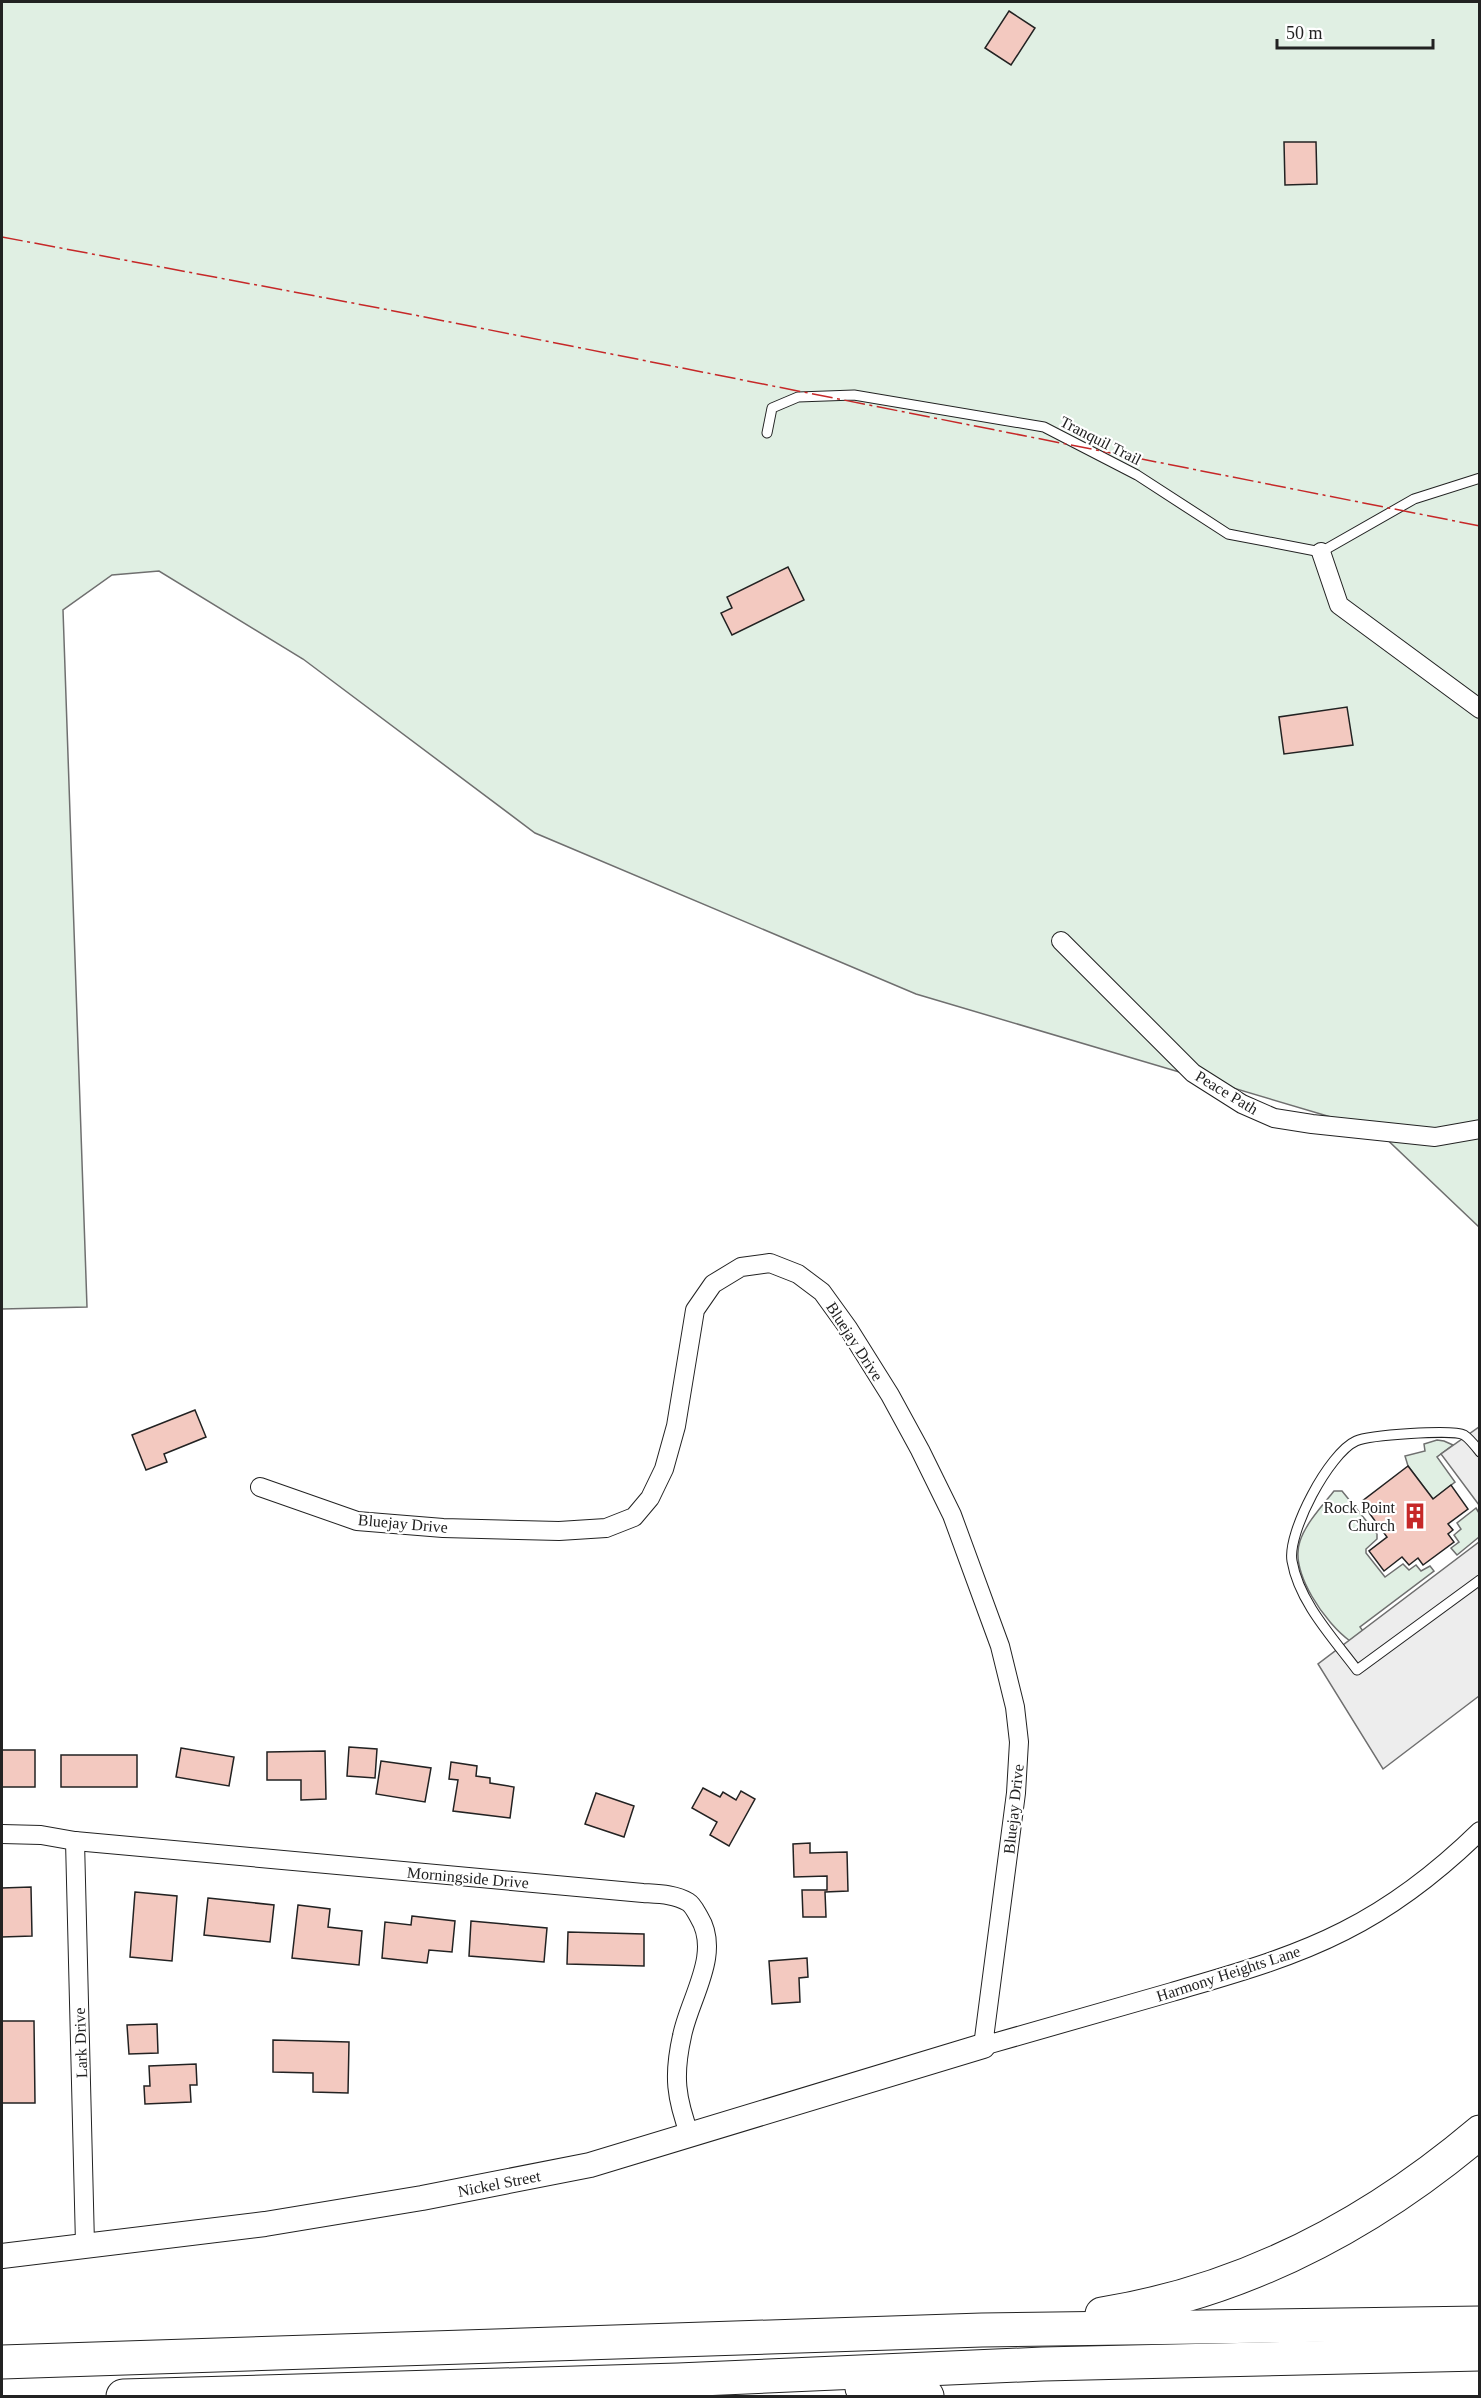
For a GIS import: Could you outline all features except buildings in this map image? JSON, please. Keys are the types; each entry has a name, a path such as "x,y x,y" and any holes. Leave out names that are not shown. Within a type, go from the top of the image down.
{"highway":[{"path":"982,2330 1062,2320 1156,2303 1228,2282 1269,2266 1312,2246 1395,2198 1436,2169 1479,2132"},
{"path":"2,2362 982,2330 1479,2324"},
{"path":"123,2397 678,2380 1043,2364 1479,2354"},
{"path":"678,2380 824,2384 927,2397"}],"street":[{"path":"1321,552 1339,605 1479,709"},
{"name":"Peace Path","path":"1061,941 1193,1072 1242,1104 1274,1118 1435,1137 1479,1129"},
{"name":"Bluejay Drive","path":"260,1487 357,1521 443,1528 547,1531 606,1528 634,1517 650,1498 664,1469 676,1426 695,1310 713,1284 741,1267 770,1263 798,1274 822,1292 848,1328 890,1395 952,1515 999,1646 1015,1707 1020,1742 1016,1793 983,2046"},
{"name":"Harmony Heights Lane","path":"983,2046 1245,1971 1295,1953 1345,1930 1406,1893 1458,1852 1479,1831"},
{"name":"Morningside Drive","path":"2,1834 41,1835 75,1841 673,1896 690,1903 705,1926 706,1962 682,2035 676,2076 678,2103 690,2136"},
{"name":"Lark Drive","path":"75,1841 85,2244"},
{"name":"Nickel Street","path":"2,2256 85,2244 265,2224 422,2198 590,2165 983,2046"}],"lane":[{"name":"Tranquil Trail","path":"767,433 772,408 798,397 854,395 1044,427 1137,475 1228,534 1321,552"},
{"path":"1321,552 1413,499 1479,478"},
{"path":"1479,1452 1464,1435 1448,1432 1374,1436 1356,1441 1338,1453 1324,1472 1296,1528 1291,1547 1292,1561 1306,1597 1326,1630 1357,1670 1479,1580"}],"green space":[{"path":"2,2 1479,2 1479,1227 1378,1131 916,994 535,833 303,659 159,571 112,575 63,610 87,1307 2,1309"},
{"path":"1437,1440 1453,1445 1437,1457 1455,1482 1433,1499 1408,1466 1405,1456 1425,1451 1424,1444"},
{"path":"1334,1491 1342,1491 1377,1534 1377,1539 1366,1549 1366,1553 1385,1577 1403,1564 1409,1570 1416,1565 1421,1571 1430,1566 1434,1571 1360,1627 1363,1631 1350,1641 1331,1623 1312,1596 1300,1567 1298,1553 1306,1528"},
{"path":"1476,1508 1479,1513 1479,1537 1457,1555 1451,1548 1459,1542 1454,1535 1461,1529 1457,1523"}],"shaded area":[{"path":"1479,1427 1479,1505 1441,1454"},
{"path":"1479,1542 1479,1696 1383,1769 1318,1664"}],"power":[{"path":"2,237 379,308 1480,526"}],"place":[{"name":"Rock Point Church","path":"1415,1516"}]}
